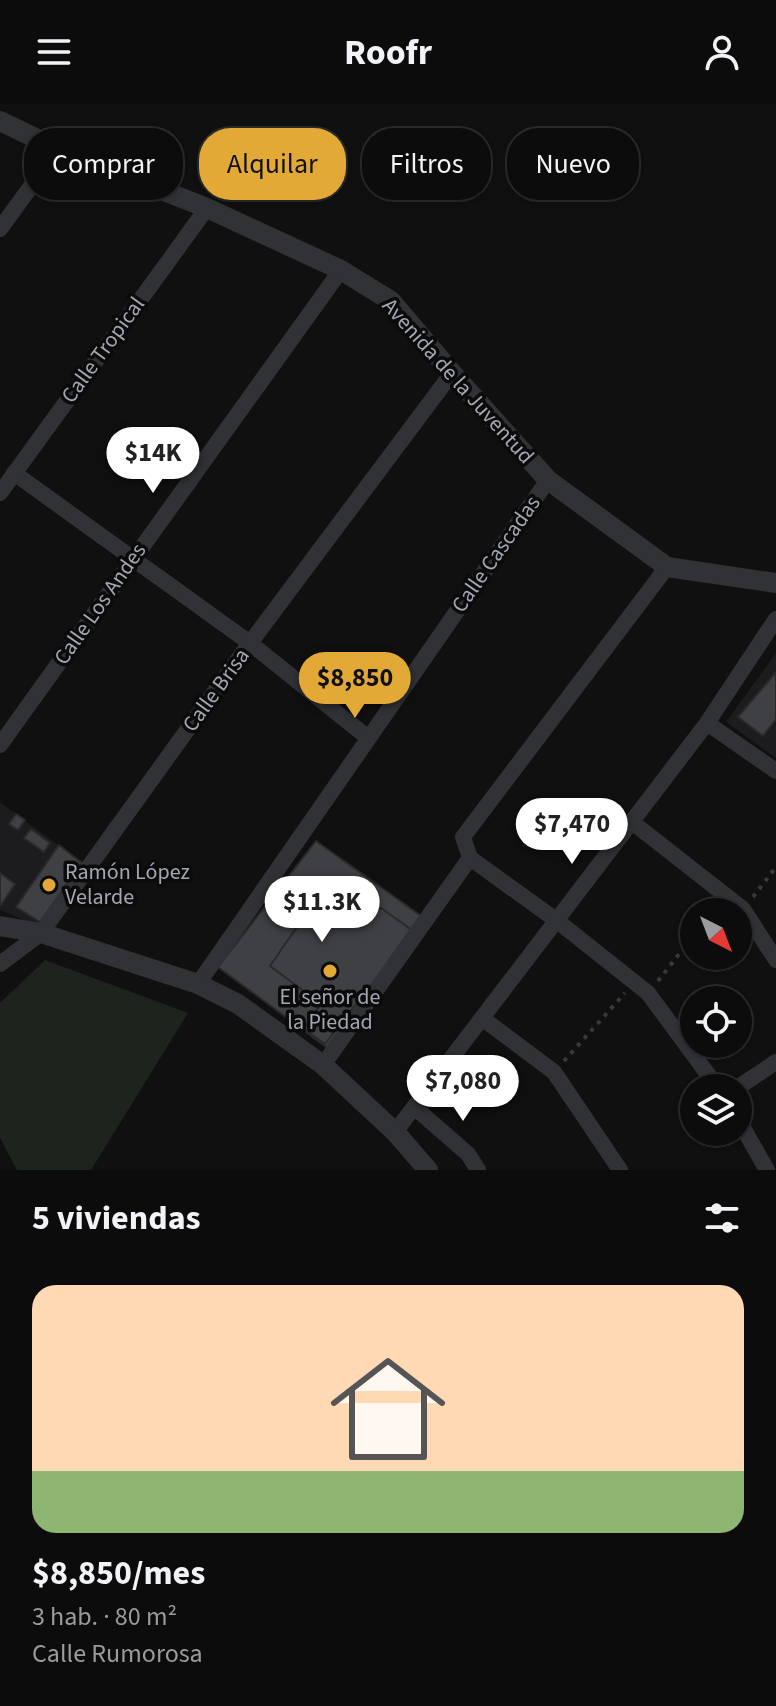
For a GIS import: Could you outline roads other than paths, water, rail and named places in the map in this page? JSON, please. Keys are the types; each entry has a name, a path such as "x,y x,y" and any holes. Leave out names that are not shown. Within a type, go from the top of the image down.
{"street":[{"name":"Avenida de la Juventud","path":"0,121 24,133"},
{"path":"0,229 24,196"},
{"name":"Avenida de la Juventud","path":"183,198 341,270 391,301 548,480 667,567 776,583"},
{"name":"Calle Tropical","path":"0,493 207,208"},
{"name":"Calle Los Andes","path":"0,745 341,270"},
{"name":"Calle Brisa","path":"0,964 41,933 250,643 452,373"},
{"path":"14,473 250,643 367,737"},
{"name":"Calle Cascadas","path":"198,984 548,480"},
{"path":"667,567 463,837 470,858 642,988 707,1074"},
{"path":"395,1132 707,723 776,619"},
{"path":"707,723 776,771"},
{"path":"632,822 743,909 776,960"},
{"path":"323,1065 470,858"},
{"path":"0,926 41,933 198,984 238,1004 323,1065 395,1132 428,1170"},
{"path":"482,1018 554,1072 620,1170"},
{"path":"752,1078 776,1062"},
{"path":"414,1107 468,1154 478,1170"},
{"path":"752,1144 767,1170"}],"place":[{"name":"Ramón López Velarde","path":"49,885"},
{"name":"El señor de la Piedad","path":"330,971"}]}
